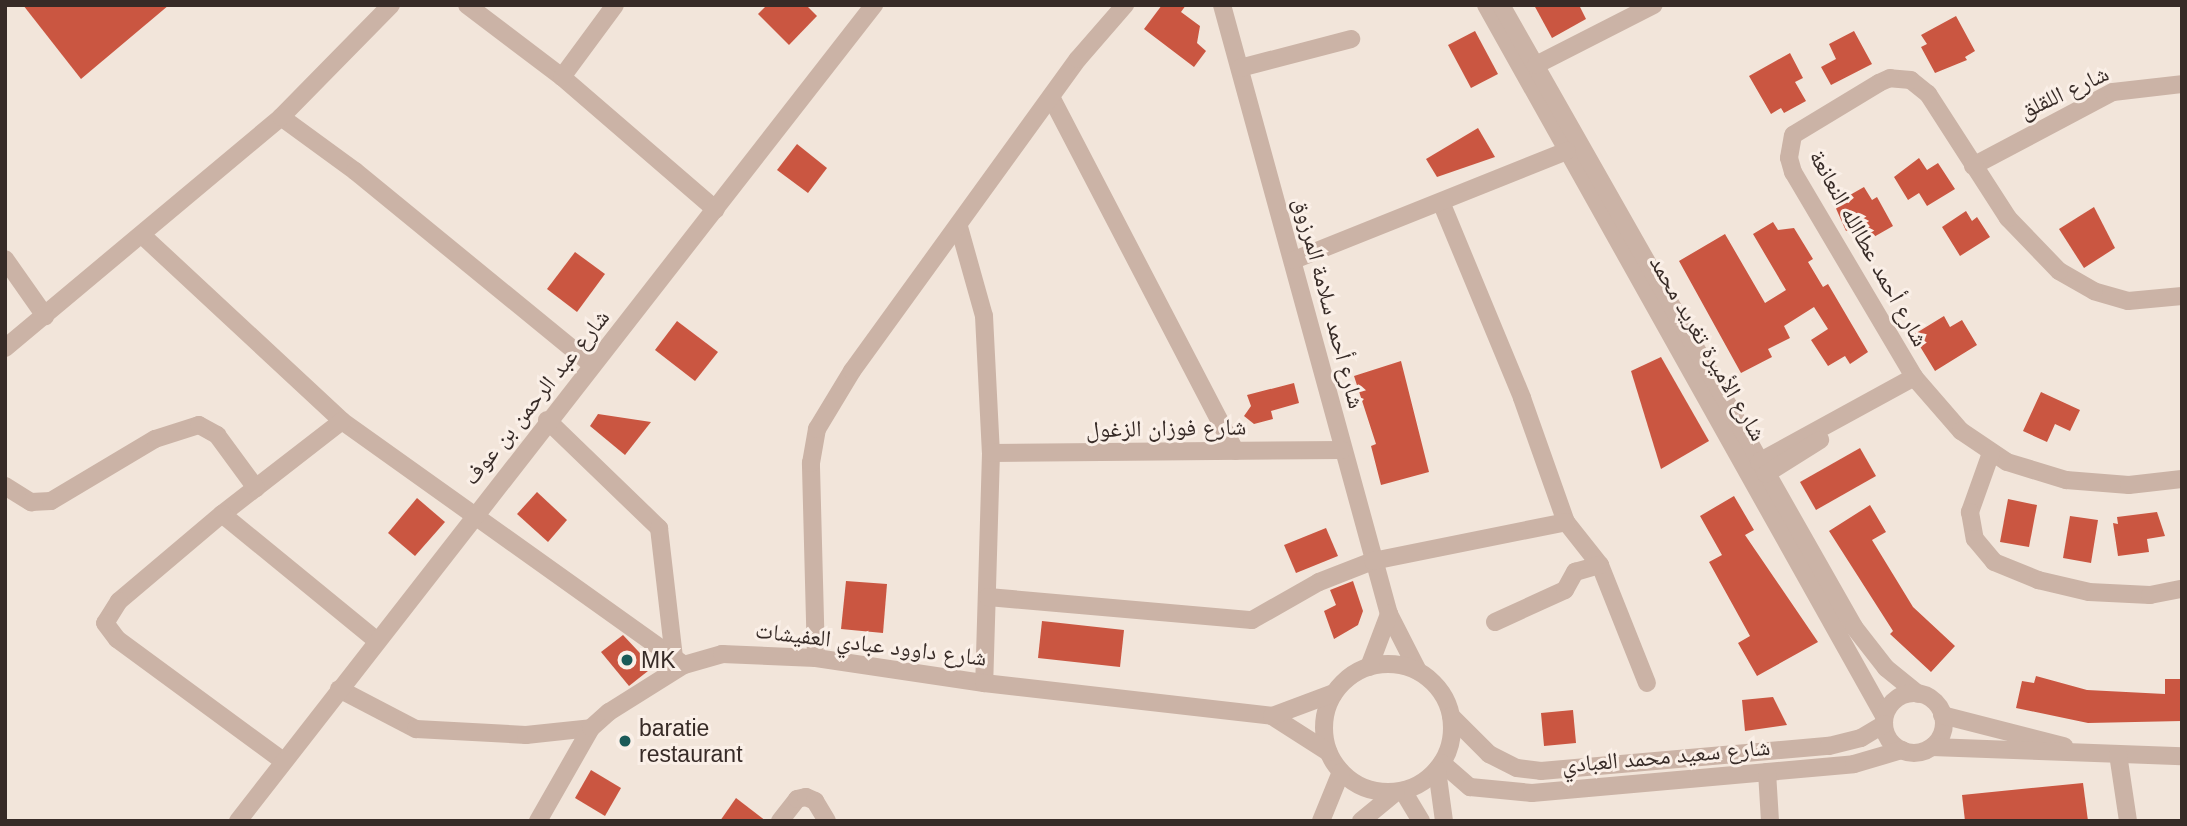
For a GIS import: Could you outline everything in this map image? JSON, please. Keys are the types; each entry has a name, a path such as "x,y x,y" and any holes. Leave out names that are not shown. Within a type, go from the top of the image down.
{"street":[{"path":"5,348 143,236 281,117 391,5"},
{"path":"467,5 562,77 716,210"},
{"path":"562,77 615,5"},
{"name":"شارع عبد الرحمن بن عوف","path":"238,821 282,760 547,420 716,210 874,5"},
{"path":"816,658 811,463 817,429 852,371 959,228 1051,97 1125,5"},
{"name":"شارع أحمد سلامة المرزوق","path":"1222,5 1294,260 1342,450 1388,614 1418,671"},
{"name":"شارع الأميرة تغريد محمد","path":"1486,5 1884,720"},
{"name":"شارع الأميرة تغريد محمد","path":"1501,5 1862,639 1886,668 1918,694"},
{"path":"1536,65 1654,5"},
{"path":"1240,68 1351,40"},
{"name":"شارع أحمد عطاالله النعانعة","path":"2182,296 2128,301 2077,282 2023,237 1927,94 1902,77 1879,83 1803,126 1789,146 1793,172 1914,377 1941,412 1992,453 2033,472 2100,485 2182,479"},
{"name":"شارع اللقلق","path":"1973,166 2113,92 2182,84"},
{"path":"1051,97 1235,451"},
{"path":"281,117 355,171 592,365"},
{"path":"1294,260 1567,151"},
{"path":"1441,202 1522,398 1566,522 1600,565 1647,682"},
{"path":"959,228 984,316 991,453 984,683"},
{"path":"143,236 342,421 679,661"},
{"path":"5,259 45,316"},
{"path":"1763,468 1830,433 1846,417 1914,377"},
{"path":"547,420 659,528 679,661"},
{"path":"282,760 117,639 105,623 119,601 222,514 342,421"},
{"path":"5,486 31,502 51,501 155,439 199,425 223,442 256,488"},
{"name":"شارع فوزان الزغول","path":"991,453 1342,450"},
{"path":"1992,453 1969,512 1975,539 1994,562 2038,580 2089,592 2150,595 2182,589"},
{"path":"222,514 376,640"},
{"path":"988,597 1252,620 1319,582 1373,561 1566,522"},
{"path":"1495,622 1565,590 1575,572 1600,565"},
{"path":"1369,667 1388,614"},
{"name":"شارع داوود عبادي العفيشات","path":"538,821 591,728 609,712 679,661 749,652 816,658 984,683 1272,716 1328,752"},
{"path":"1421,821 1399,792 1360,786 1341,772 1328,752 1324,727 1334,693 1369,667 1399,665 1418,671 1439,690 1451,716 1451,740 1440,766 1444,821"},
{"path":"339,689 416,729 526,735 591,728"},
{"name":"شارع داوود عبادي العفيشات","path":"1272,716 1334,693"},
{"path":"1932,747 1942,732 1942,715 1933,701 1918,694 1900,696 1884,720 1889,740 1902,750 1917,753 1932,747 2182,756"},
{"path":"1942,715 2084,751"},
{"name":"شارع سعيد محمد العبادي","path":"1451,716 1489,754 1517,768 1541,771 1829,746 1861,738 1884,720"},
{"name":"شارع سعيد محمد العبادي","path":"1440,766 1470,787 1507,793 1767,772 1868,761 1902,750"},
{"path":"2118,754 2128,821"},
{"path":"1361,821 1440,766"},
{"path":"1321,821 1341,772"},
{"path":"1767,772 1770,821"},
{"path":"780,821 797,799 806,797 815,801 827,821"}],"building":[{"path":"23,5 169,5 81,79"},
{"path":"767,5 806,5 817,16 789,45 758,14"},
{"path":"1162,5 1186,5 1181,12 1200,26 1197,43 1206,51 1194,67 1144,29"},
{"path":"1534,5 1579,5 1586,19 1552,38"},
{"path":"1956,16 1975,51 1965,57 1967,60 1935,73 1921,47 1927,44 1921,35"},
{"path":"1475,31 1498,74 1471,88 1448,45"},
{"path":"1854,31 1872,64 1831,85 1821,67 1836,59 1829,44"},
{"path":"1790,53 1803,78 1795,82 1806,101 1784,113 1781,108 1771,114 1749,76"},
{"path":"1478,128 1495,157 1437,177 1426,159"},
{"path":"797,144 827,168 808,193 777,170"},
{"path":"1919,158 1927,170 1938,163 1955,189 1927,206 1919,193 1908,200 1894,177"},
{"path":"1864,187 1872,200 1877,197 1893,226 1872,238 1866,228 1860,232 1856,225 1846,231 1834,204"},
{"path":"2094,207 2115,248 2084,268 2059,229"},
{"path":"1966,211 1972,221 1977,217 1990,237 1960,256 1942,227"},
{"path":"1773,222 1778,230 1794,228 1813,259 1808,262 1823,287 1828,284 1868,352 1850,364 1845,356 1828,366 1811,340 1828,329 1814,307 1784,326 1790,338 1768,349 1772,357 1741,373 1679,261 1725,234 1765,303 1786,290 1753,234"},
{"path":"575,252 605,274 577,312 547,289"},
{"path":"1944,316 1950,327 1962,320 1977,345 1935,371 1913,335"},
{"path":"677,321 718,352 695,381 655,350"},
{"path":"1661,357 1709,441 1661,469 1631,371"},
{"path":"1401,361 1429,472 1381,485 1371,446 1376,444 1354,376"},
{"path":"1294,383 1299,403 1271,411 1273,419 1254,424 1244,416 1251,406 1247,395"},
{"path":"2041,392 2080,410 2070,431 2055,424 2047,442 2023,431"},
{"path":"598,414 651,422 625,455 590,426"},
{"path":"1860,448 1876,476 1816,510 1800,482"},
{"path":"537,492 567,520 548,542 517,514"},
{"path":"1734,496 1754,530 1745,535 1818,642 1757,676 1738,643 1750,636 1709,562 1722,555 1700,516"},
{"path":"417,498 445,522 415,556 388,533"},
{"path":"2008,499 2037,505 2029,547 2000,542"},
{"path":"1870,505 1886,532 1872,540 1913,607 1955,646 1931,672 1890,634 1893,631 1829,531"},
{"path":"2157,512 2165,536 2147,539 2149,552 2118,556 2113,523 2118,524 2117,517"},
{"path":"2070,516 2098,520 2091,563 2063,558"},
{"path":"1326,528 1338,556 1296,573 1284,545"},
{"path":"846,581 887,584 883,633 841,629"},
{"path":"1353,581 1363,611 1358,625 1334,639 1324,611 1336,605 1330,590"},
{"path":"1042,621 1124,630 1120,667 1038,658"},
{"name":"MK","path":"623,635 653,667 629,686 601,652"},
{"path":"2036,676 2087,690 2165,694 2165,679 2182,679 2182,721 2088,723 2016,708 2022,681 2034,683"},
{"path":"1773,697 1787,725 1745,731 1742,700"},
{"path":"1573,710 1576,743 1544,746 1541,713"},
{"path":"591,770 621,788 605,816 575,798"},
{"path":"2083,783 2088,821 1965,821 1962,795"},
{"path":"736,798 766,821 720,821"}],"place":[{"name":"MK","path":"627,660"},
{"name":"baratie restaurant","path":"625,741"}]}
